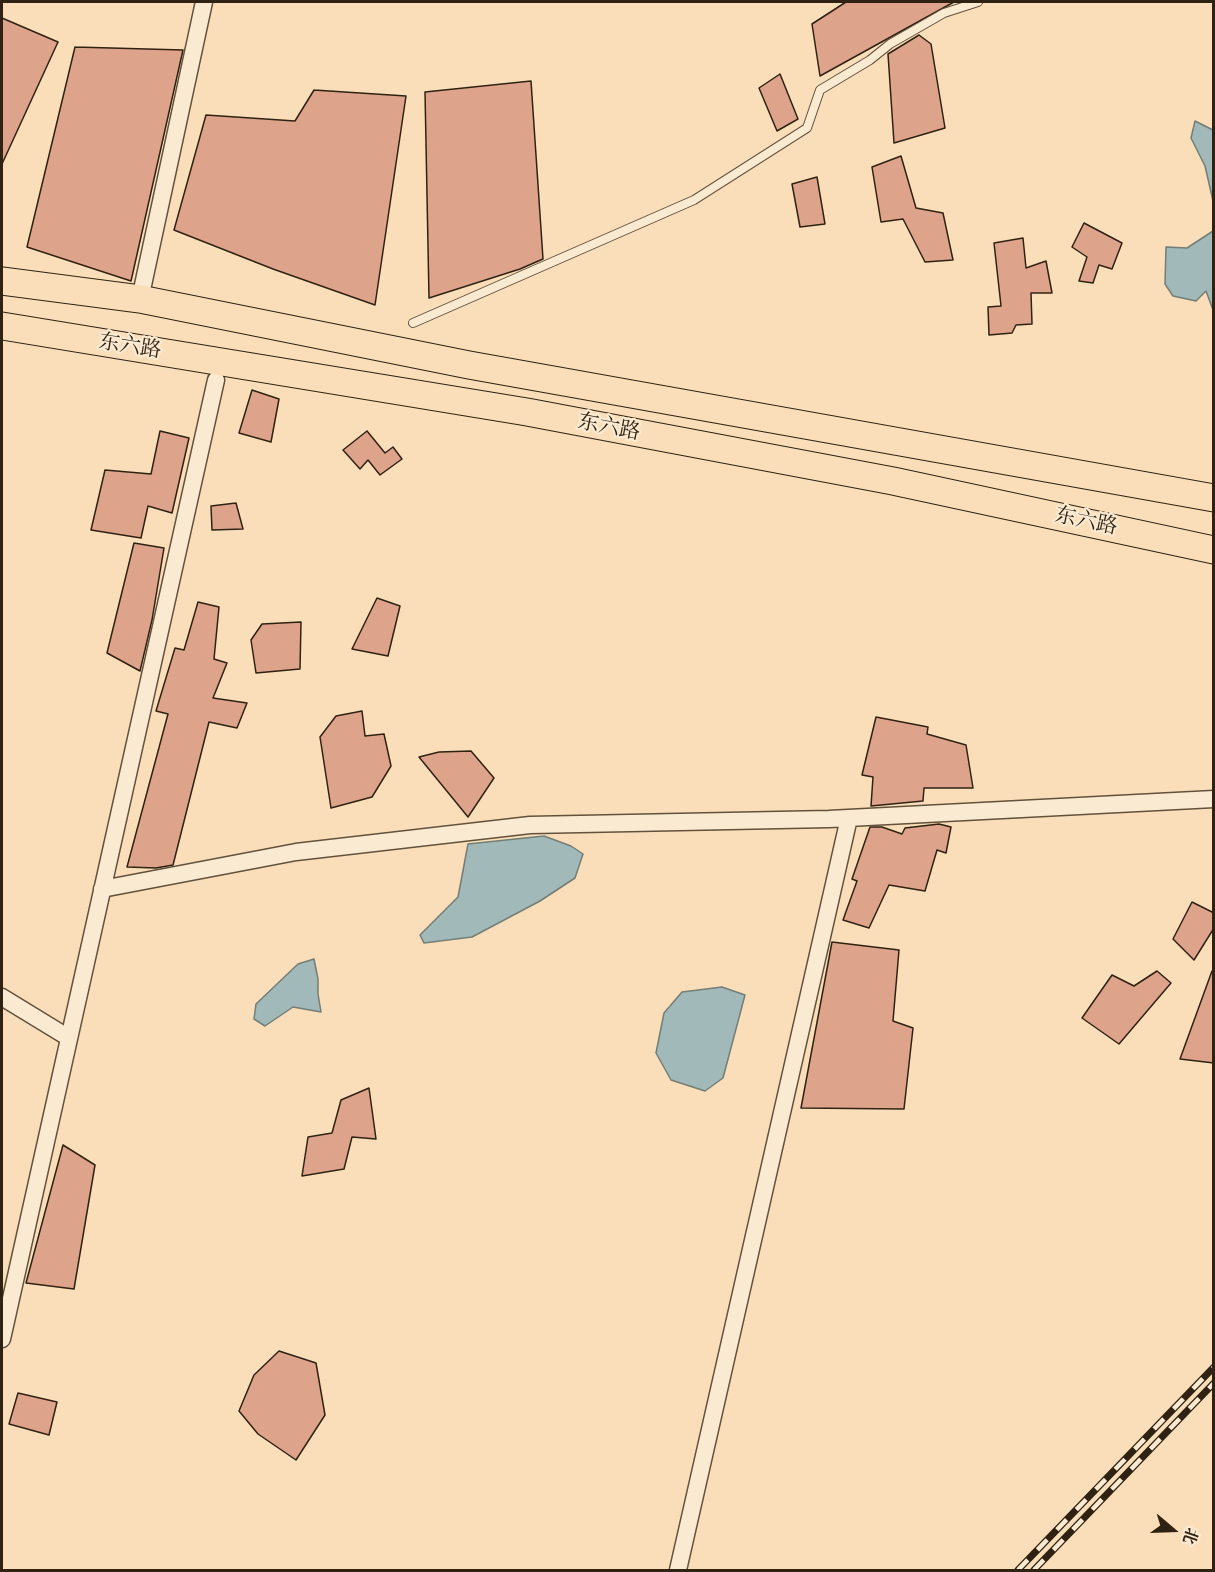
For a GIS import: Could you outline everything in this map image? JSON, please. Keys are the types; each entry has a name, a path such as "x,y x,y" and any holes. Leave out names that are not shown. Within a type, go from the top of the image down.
{"main road":[{"name":"东六路","path":"2,280 140,299 469,365 1214,498"},
{"name":"东六路","path":"2,326 527,412 892,481 1214,550"}],"street":[{"path":"140,299 204,2"},
{"path":"2,1340 216,380"},
{"path":"102,889 296,852 530,825 849,818 1214,799"},
{"path":"678,1570 849,818"},
{"path":"2,997 69,1038"}],"lane":[{"path":"413,323 694,200 807,128 820,90 870,60 890,44 944,13 978,2"}],"water":[{"path":"1195,121 1213,130 1213,201 1205,166 1191,138"},
{"path":"1213,231 1213,310 1206,291 1196,301 1173,296 1165,284 1166,247 1187,248"},
{"path":"544,836 571,846 583,854 575,878 540,901 472,937 424,943 420,935 458,897 468,844"},
{"path":"314,959 321,1012 293,1007 265,1026 254,1019 256,1004 298,964"},
{"path":"722,987 745,995 723,1078 705,1091 671,1080 656,1053 664,1013 682,992"}],"building":[{"path":"846,2 954,2 820,76 812,24"},
{"path":"2,18 58,42 2,164"},
{"path":"919,35 931,44 945,128 894,143 888,54"},
{"path":"75,47 183,50 131,281 27,247"},
{"path":"780,74 798,119 777,131 759,88"},
{"path":"531,81 543,259 520,269 429,298 425,92"},
{"path":"314,90 406,96 375,305 273,269 174,230 206,115 295,121"},
{"path":"901,156 916,208 943,213 953,260 925,262 903,219 881,222 872,167"},
{"path":"817,177 825,224 800,227 792,184"},
{"path":"1084,223 1122,243 1112,269 1099,265 1093,283 1079,281 1087,257 1072,247"},
{"path":"1023,238 1026,268 1046,261 1052,293 1031,293 1032,324 1016,325 1012,333 989,335 988,307 1001,306 994,243"},
{"path":"252,390 279,399 271,442 239,433"},
{"path":"160,431 189,438 172,513 148,506 141,538 91,530 105,470 151,474"},
{"path":"367,431 385,453 393,447 402,459 380,475 368,460 360,469 343,450"},
{"path":"236,503 243,529 212,530 211,506"},
{"path":"134,543 164,548 152,620 140,671 107,653"},
{"path":"377,598 400,606 388,656 352,649"},
{"path":"198,602 219,607 214,659 227,663 213,698 247,703 237,728 209,722 173,865 156,868 127,867 168,714 156,711 175,648 184,650"},
{"path":"301,622 300,669 256,673 251,640 262,624"},
{"path":"362,711 365,736 384,734 391,766 372,797 331,808 320,737 336,716"},
{"path":"876,717 928,727 927,734 966,745 973,788 924,788 923,801 871,806 873,777 862,775"},
{"path":"471,751 494,778 468,817 419,757 439,752"},
{"path":"939,824 951,827 946,853 937,850 925,891 889,885 869,928 843,920 857,881 852,879 870,827 882,827 902,834 905,828"},
{"path":"1192,902 1214,913 1214,928 1194,960 1173,939"},
{"path":"832,942 899,950 893,1021 913,1028 904,1109 801,1108"},
{"path":"1157,971 1171,983 1119,1044 1082,1018 1112,975 1134,986"},
{"path":"1212,971 1214,971 1214,1063 1180,1059"},
{"path":"369,1088 376,1139 352,1137 344,1169 302,1176 308,1137 332,1133 341,1100"},
{"path":"63,1145 95,1165 74,1289 26,1283"},
{"path":"279,1351 316,1363 325,1415 296,1460 258,1434 239,1411 254,1375"},
{"path":"18,1393 57,1402 49,1435 9,1424"}],"railway":[{"path":"1018,1570 1214,1367"},
{"path":"1034,1570 1214,1383"}]}
